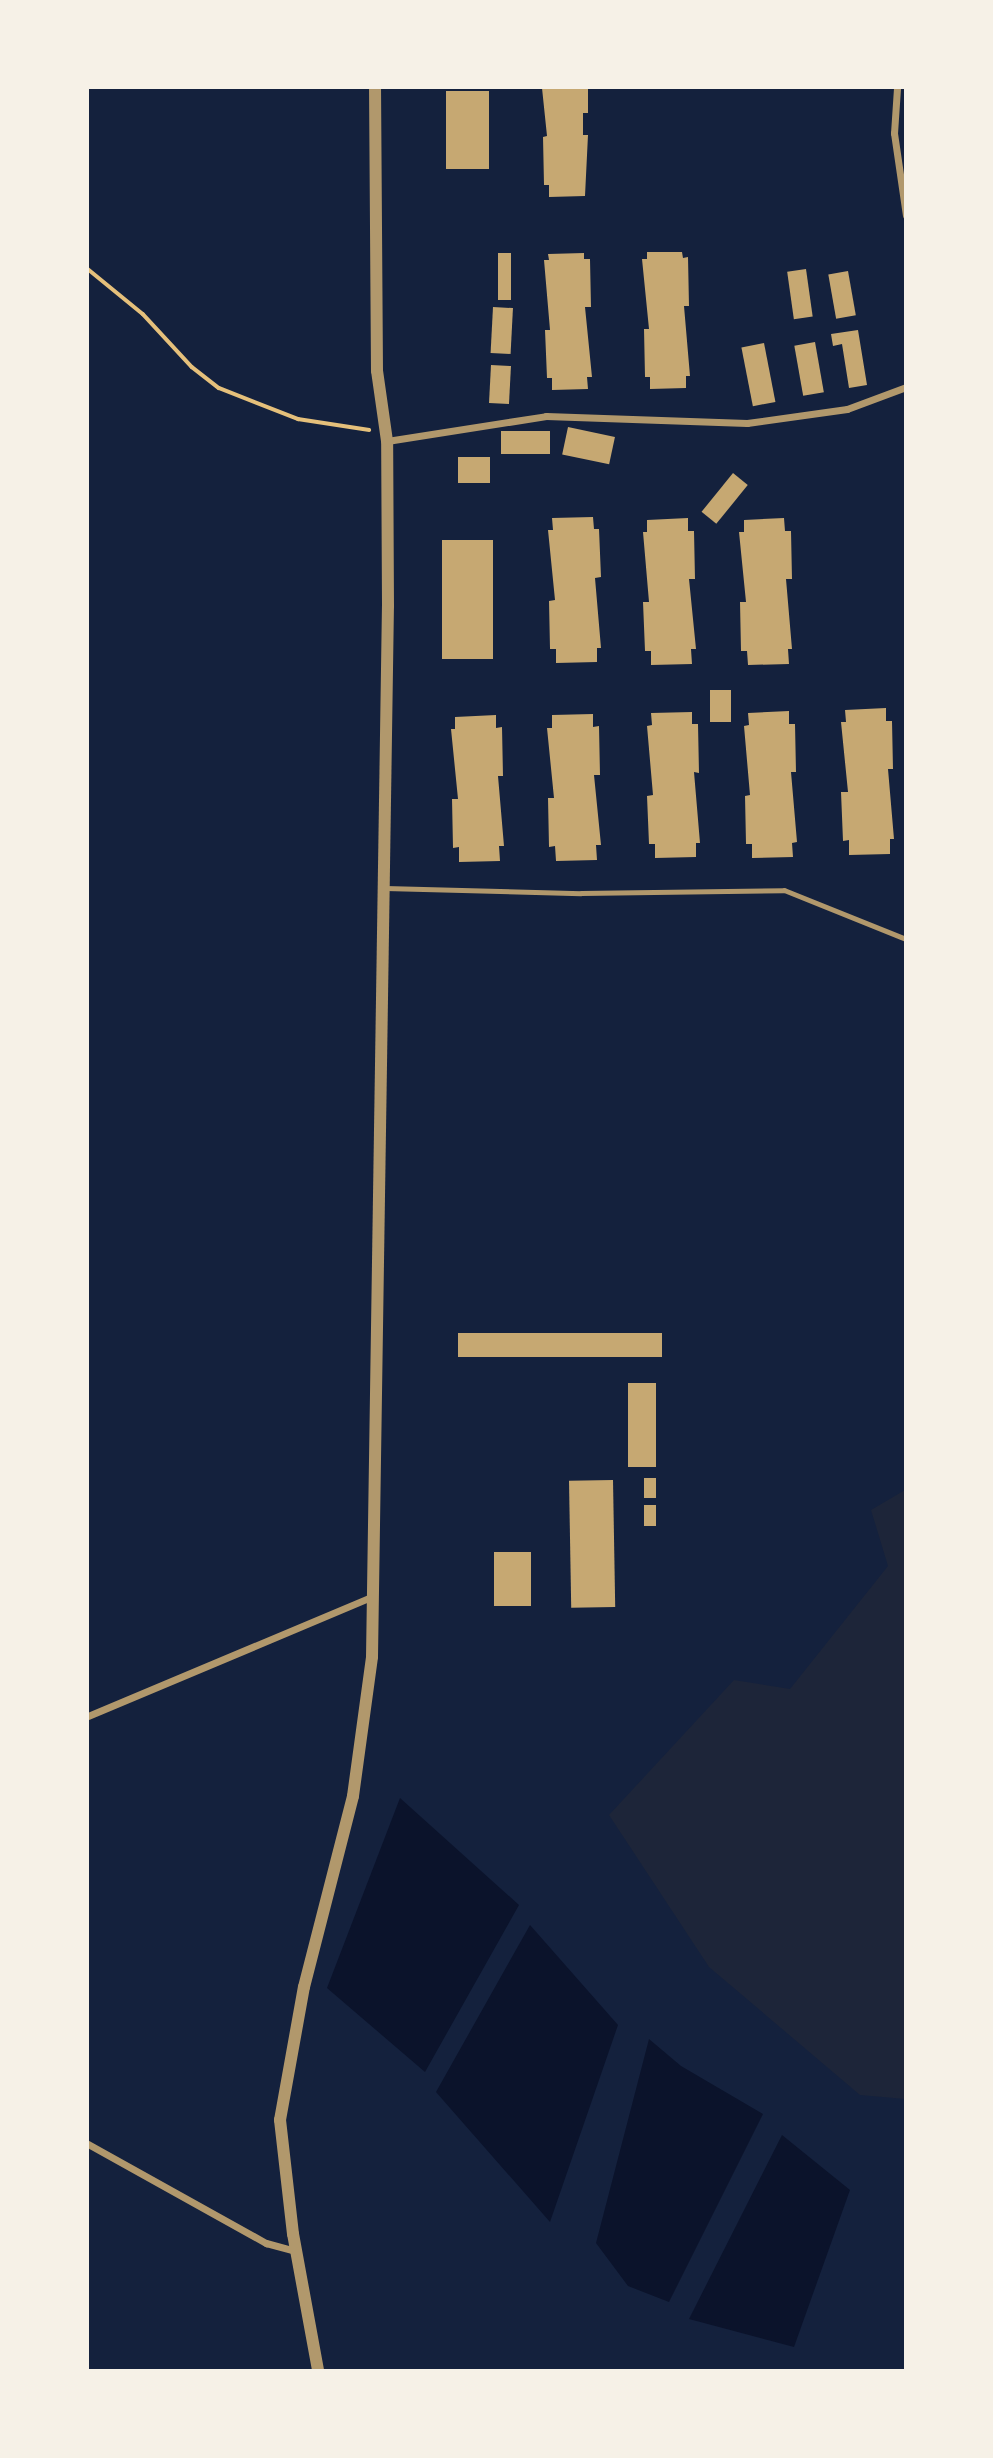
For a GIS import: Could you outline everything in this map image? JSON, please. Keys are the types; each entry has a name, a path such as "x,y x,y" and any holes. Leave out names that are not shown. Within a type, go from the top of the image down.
{"street":[{"path":"318,2371 280,2144 282,2095 303,1986 357,1775 367,1716 374,1597 384,888 386,435 377,371 375,88"},
{"path":"897,88 894,133 905,215"},
{"path":"386,435 546,416 747,423 847,409 905,387"},
{"path":"88,1716 374,1597"},
{"path":"88,2144 266,2243 296,2251"}],"lane":[{"path":"384,888 581,893 784,890 905,939"}],"path":[{"path":"88,269 135,306 192,367 219,388 317,424 386,435"}],"shaded area":[{"path":"905,1490 905,2099 860,2095 709,1967 609,1815 734,1680 790,1689 888,1566 871,1510"},
{"path":"400,1798 519,1905 425,2072 327,1988"},
{"path":"530,1925 618,2025 550,2222 436,2092"},
{"path":"649,2039 681,2066 763,2114 669,2302 628,2286 596,2243"},
{"path":"782,2135 850,2190 794,2347 689,2319"}],"building":[{"path":"542,88 588,88 588,113 583,113 583,135 588,135 585,196 549,197 549,185 544,185 543,137 547,136"},
{"path":"446,91 489,91 489,169 446,169"},
{"path":"647,252 682,252 683,258 688,257 689,306 684,306 690,376 686,376 686,388 650,389 650,377 645,377 644,329 649,329 642,259 647,259"},
{"path":"498,253 511,253 511,300 498,300"},
{"path":"584,253 584,259 590,259 591,307 585,307 592,377 587,377 588,389 552,390 552,378 547,378 545,330 550,330 544,260 549,260 548,254"},
{"path":"806,269 813,317 794,319 787,272"},
{"path":"848,271 856,315 836,319 828,274"},
{"path":"493,307 513,308 511,354 491,353"},
{"path":"858,330 867,385 849,388 842,344 833,346 831,334"},
{"path":"815,342 824,392 803,396 794,346"},
{"path":"764,343 775,402 753,406 741,347"},
{"path":"491,365 511,366 509,404 489,403"},
{"path":"568,427 615,437 609,464 562,454"},
{"path":"501,431 550,431 550,454 501,454"},
{"path":"458,457 490,457 490,483 458,483"},
{"path":"733,473 748,485 716,524 702,512"},
{"path":"593,517 594,529 599,529 601,577 595,578 601,648 597,648 597,662 556,663 556,649 550,649 549,601 555,600 548,530 553,530 552,518"},
{"path":"688,518 688,531 694,531 695,579 689,579 696,649 691,649 692,664 651,665 651,651 645,651 643,602 649,602 643,532 647,532 647,520"},
{"path":"784,518 785,531 791,531 792,579 786,579 792,649 788,649 789,664 748,665 747,651 741,651 740,602 746,602 739,532 744,532 744,520"},
{"path":"442,540 493,540 493,659 442,659"},
{"path":"710,690 731,690 731,722 710,722"},
{"path":"886,708 886,721 892,721 893,769 888,769 894,839 890,839 890,854 849,855 849,840 843,841 841,792 848,792 841,722 846,722 845,710"},
{"path":"789,711 789,724 795,724 796,772 791,772 797,842 792,843 793,857 752,858 752,844 746,844 745,796 750,795 744,726 749,725 748,713"},
{"path":"692,712 692,724 698,724 699,773 694,772 700,843 696,843 696,857 655,858 655,844 649,844 647,796 653,795 647,726 652,725 651,713"},
{"path":"593,714 593,727 599,726 600,775 594,775 601,845 596,845 597,860 556,861 555,846 549,847 548,798 554,798 547,728 552,728 552,715"},
{"path":"496,715 496,728 502,727 503,776 498,776 504,846 499,846 500,861 459,862 459,847 453,848 452,799 458,799 451,729 455,729 455,717"},
{"path":"458,1333 662,1333 662,1357 458,1357"},
{"path":"628,1383 656,1383 656,1467 628,1467"},
{"path":"644,1478 656,1478 656,1498 644,1498"},
{"path":"613,1480 615,1607 571,1608 569,1481"},
{"path":"644,1505 656,1505 656,1526 644,1526"},
{"path":"494,1552 531,1552 531,1606 494,1606"}]}
